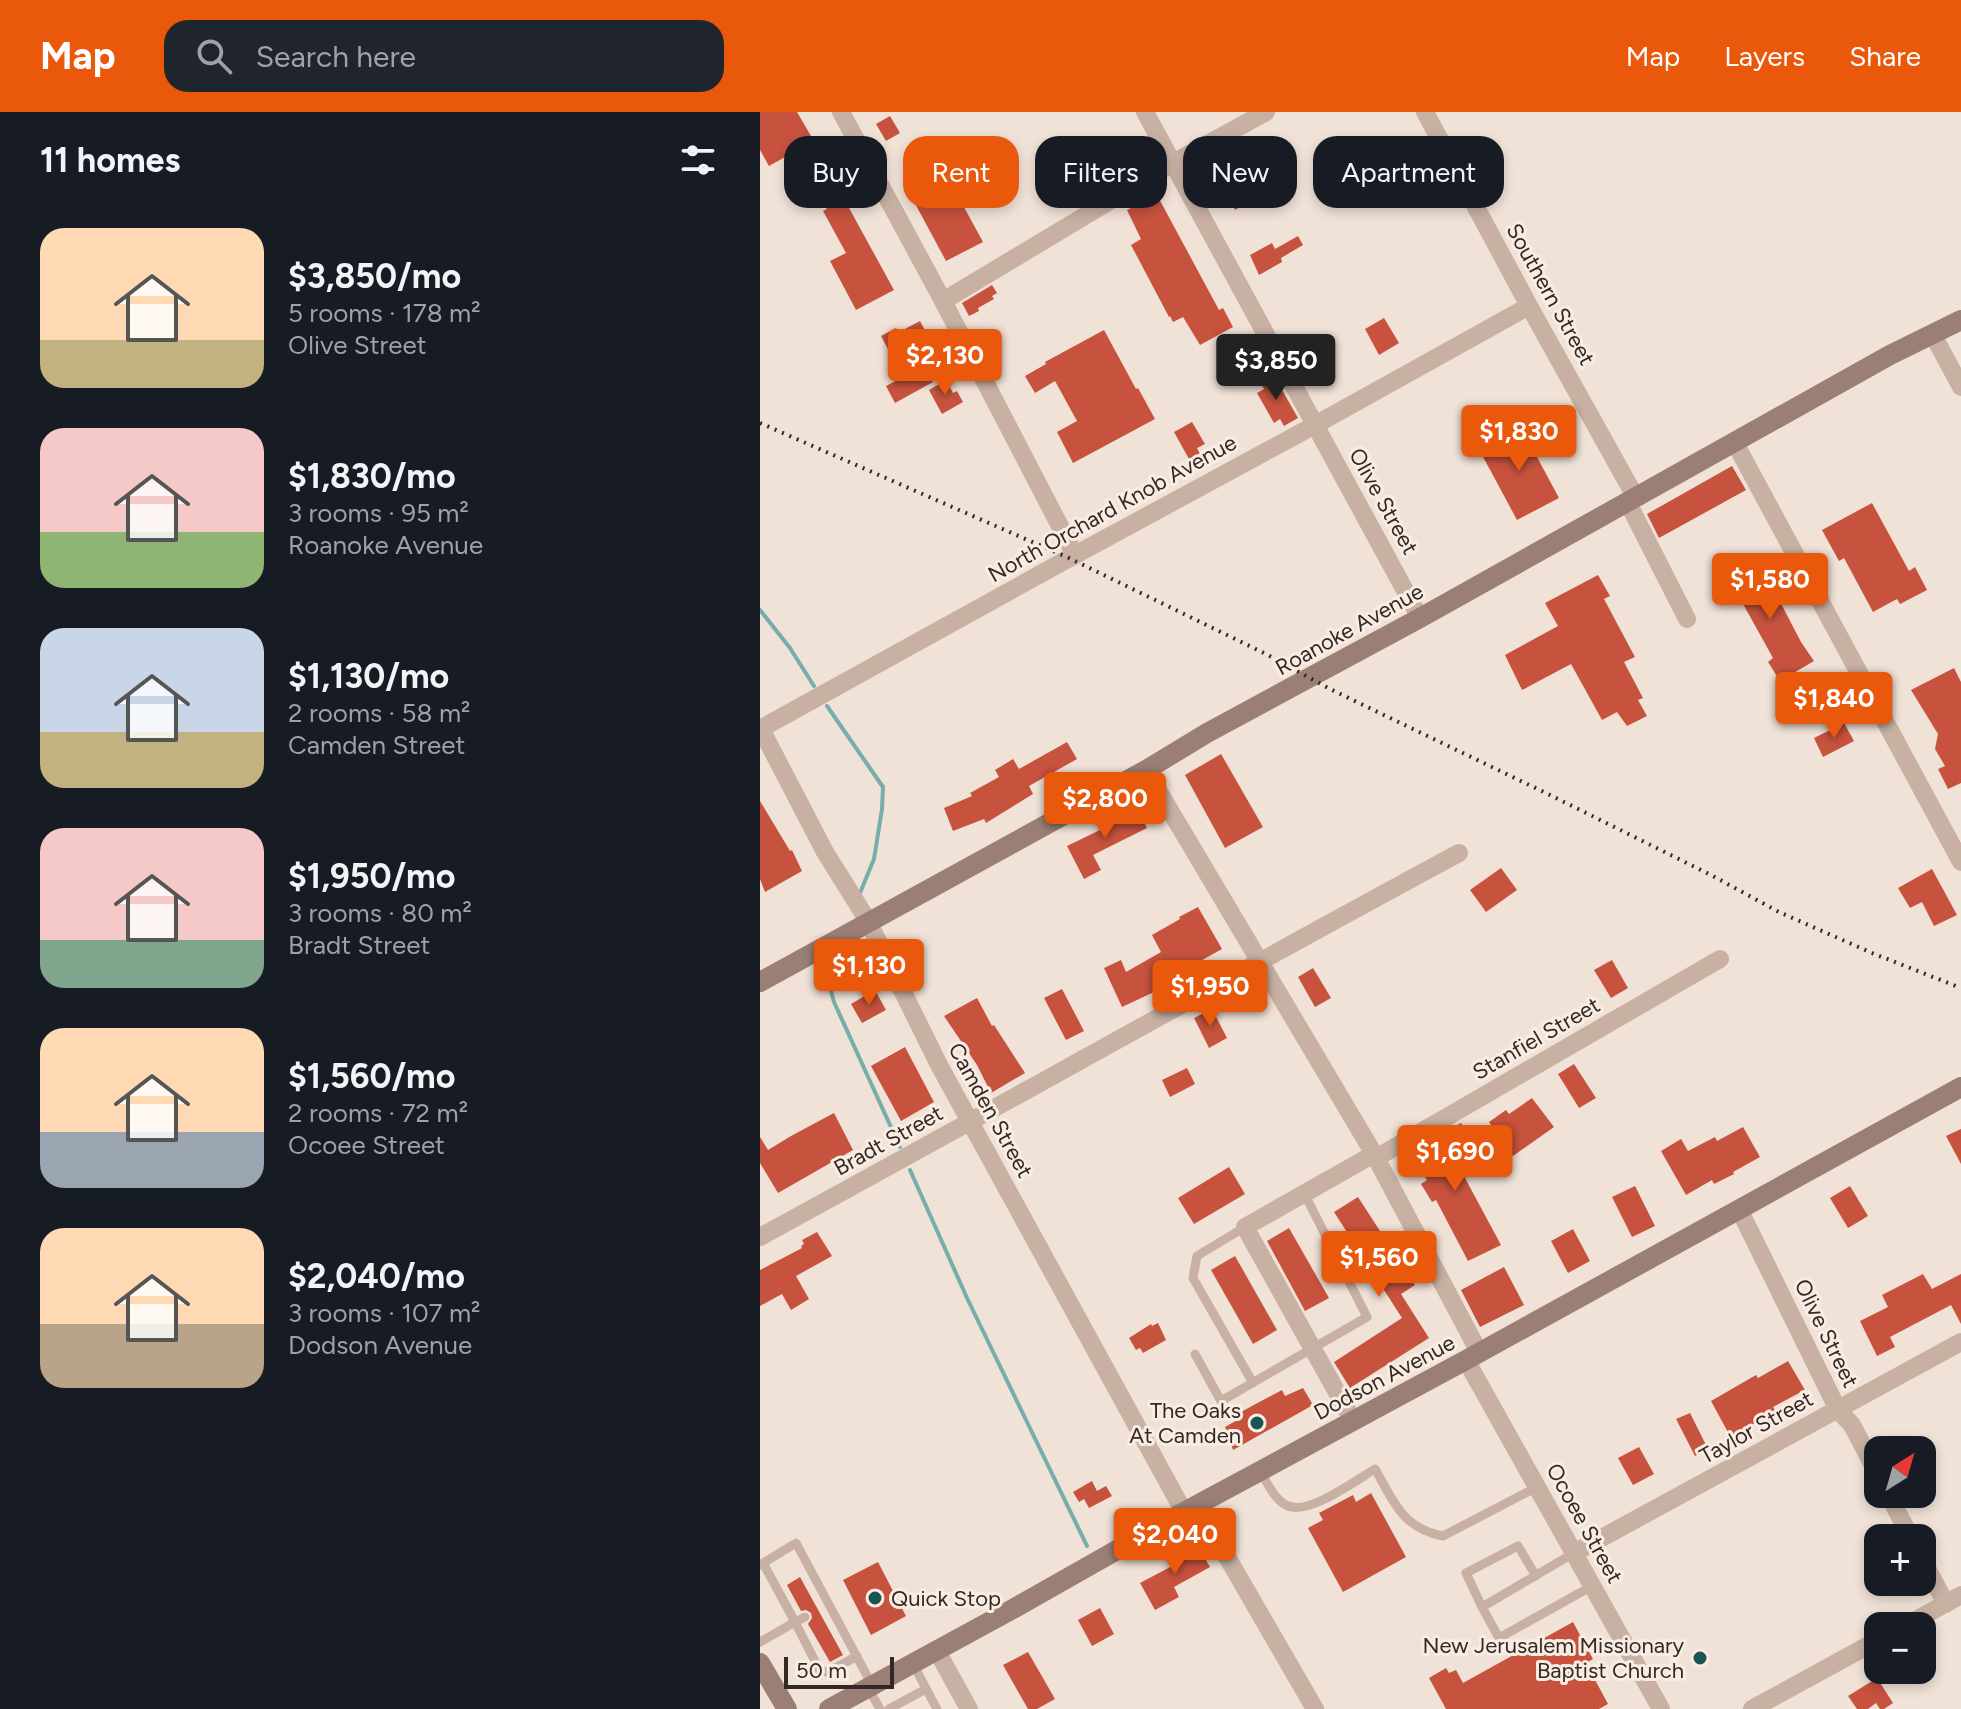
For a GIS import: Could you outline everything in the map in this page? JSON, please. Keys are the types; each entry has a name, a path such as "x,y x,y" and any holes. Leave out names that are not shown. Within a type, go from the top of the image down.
{"street":[{"path":"841,112 1075,555"},
{"name":"Olive Street","path":"1145,112 1420,618"},
{"path":"943,301 1173,163 1266,112"},
{"name":"Southern Street","path":"1425,112 1631,500 1687,619"},
{"name":"North Orchard Knob Avenue","path":"760,729 1529,306"},
{"name":"Roanoke Avenue","path":"760,982 1877,362 1961,320"},
{"path":"1933,335 1961,387"},
{"path":"1735,443 1961,862"},
{"name":"Camden Street","path":"760,729 825,852 868,921 971,1123 1190,1508 1315,1709"},
{"name":"Ocoee Street","path":"1146,770 1375,1156 1537,1487 1661,1709"},
{"name":"Bradt Street","path":"760,1237 1459,853"},
{"name":"Stanfiel Street","path":"1245,1227 1720,959"},
{"name":"Dodson Avenue","path":"829,1709 1961,1087"},
{"name":"Olive Street","path":"1739,1209 1838,1410 1852,1425 1864,1448"},
{"path":"1245,1227 1353,1421"},
{"name":"Taylor Street","path":"1574,1553 1961,1342"},
{"path":"1930,1612 1953,1599 1936,1577"},
{"path":"1752,1709 1864,1648"},
{"path":"937,1651 969,1709"},
{"path":"760,1663 787,1709"}],"lane":[{"path":"1195,1354 1221,1401 1367,1317 1304,1193"},
{"path":"1245,1227 1197,1256 1193,1278 1253,1383"},
{"path":"1260,1471 1280,1501 1289,1507 1300,1508 1316,1503 1375,1469 1399,1510 1414,1526 1443,1536 1537,1487"},
{"path":"857,1656 828,1672 820,1671 762,1564 796,1543 857,1656 880,1709"},
{"path":"1536,1576 1518,1546 1466,1573 1499,1638 1592,1586"},
{"path":"1482,1607 1574,1553"},
{"path":"808,1592 819,1586"},
{"path":"785,1604 795,1599"},
{"path":"818,1609 829,1604"},
{"path":"760,1642 805,1617"},
{"path":"827,1626 838,1620"},
{"path":"803,1639 814,1634"},
{"path":"836,1643 847,1637"},
{"path":"812,1655 823,1650"},
{"path":"913,1664 937,1709"},
{"path":"889,1709 926,1689"}],"building":[{"path":"760,112 797,112 811,136 784,136 784,158 769,166 760,150"},
{"path":"890,116 900,133 887,140 887,136 883,136 876,124"},
{"path":"849,208 894,290 856,310 830,261 846,253 823,211"},
{"path":"917,208 964,208 983,242 946,261"},
{"path":"1164,208 1219,310 1223,308 1233,327 1200,345 1183,317 1173,322 1131,245 1141,239 1127,210"},
{"path":"1298,236 1303,245 1259,275 1250,255 1272,243 1275,249"},
{"path":"992,285 997,293 992,296 994,299 969,316 962,303"},
{"path":"1384,318 1399,343 1379,355 1365,329"},
{"path":"920,321 930,340 915,348 933,382 895,403 886,386 903,377 881,336 896,328 899,332"},
{"path":"1104,330 1155,419 1073,463 1057,432 1077,421 1055,381 1035,393 1025,376"},
{"path":"1273,374 1298,418 1284,426 1280,419 1274,423 1257,393 1264,389 1260,381"},
{"path":"946,380 953,393 957,391 963,402 942,414 929,390"},
{"path":"1192,422 1205,444 1197,448 1200,454 1189,459 1174,432"},
{"path":"1508,423 1514,436 1523,431 1559,498 1517,520 1481,453 1502,442 1495,430"},
{"path":"1732,466 1746,490 1659,538 1647,514"},
{"path":"1872,503 1909,571 1915,567 1927,590 1900,604 1897,599 1873,612 1844,558 1839,561 1822,530"},
{"path":"1756,560 1814,661 1780,681 1768,662 1773,658 1727,575"},
{"path":"1598,575 1610,596 1604,599 1635,657 1624,662 1643,698 1638,700 1647,716 1627,726 1617,712 1602,720 1571,664 1522,690 1505,655 1558,626 1545,603"},
{"path":"1954,668 1961,682 1961,783 1948,789 1938,769 1945,766 1935,749 1938,734 1911,690"},
{"path":"1844,723 1854,741 1823,757 1814,738"},
{"path":"1067,742 1077,759 1029,786 1033,794 986,823 984,819 953,831 944,808 972,796 970,793 999,777 995,770 1013,759 1019,769"},
{"path":"1221,754 1263,827 1225,848 1185,775"},
{"path":"760,801 802,871 765,892 760,879"},
{"path":"1136,806 1147,828 1093,855 1101,870 1084,879 1067,846 1102,829 1100,825"},
{"path":"1501,868 1517,890 1486,912 1470,890"},
{"path":"1932,869 1957,915 1934,926 1922,902 1910,908 1898,888"},
{"path":"1198,907 1222,949 1166,980 1169,985 1155,994 1122,1007 1104,968 1121,960 1126,972 1161,952 1152,935"},
{"path":"1612,960 1628,988 1611,998 1594,970"},
{"path":"1313,968 1331,998 1315,1007 1298,977"},
{"path":"1062,989 1084,1031 1066,1040 1044,998"},
{"path":"875,990 886,1010 862,1023 851,1004"},
{"path":"977,998 992,1026 1025,1073 991,1093 977,1065 944,1016"},
{"path":"1212,1009 1227,1038 1209,1048 1194,1018"},
{"path":"905,1047 934,1102 901,1121 871,1066"},
{"path":"1574,1064 1596,1098 1579,1108 1558,1074"},
{"path":"1187,1068 1195,1084 1170,1097 1162,1080"},
{"path":"1532,1098 1554,1127 1513,1156 1489,1122 1506,1110 1509,1114"},
{"path":"834,1113 853,1150 778,1193 760,1163 760,1137 768,1150"},
{"path":"1461,1123 1471,1140 1451,1152 1501,1245 1468,1261 1436,1200 1432,1202 1421,1184 1427,1180 1410,1152"},
{"path":"1743,1127 1760,1157 1734,1174 1714,1184 1712,1180 1686,1195 1661,1151 1681,1139 1688,1151 1715,1137 1717,1141"},
{"path":"1961,1129 1961,1164 1946,1136"},
{"path":"1229,1167 1245,1194 1194,1224 1178,1198"},
{"path":"1635,1186 1655,1226 1632,1237 1612,1197"},
{"path":"1850,1186 1868,1216 1848,1228 1830,1198"},
{"path":"1358,1197 1415,1285 1401,1294 1429,1338 1350,1388 1334,1362 1402,1318 1334,1212"},
{"path":"1289,1228 1329,1298 1305,1311 1267,1241"},
{"path":"1573,1229 1590,1261 1568,1273 1551,1241"},
{"path":"817,1232 832,1256 796,1276 809,1299 791,1310 782,1294 760,1306 760,1270 802,1248 802,1240"},
{"path":"1235,1256 1277,1330 1253,1344 1211,1270"},
{"path":"1504,1267 1524,1305 1480,1327 1461,1290"},
{"path":"1923,1274 1932,1289 1961,1274 1961,1324 1951,1305 1890,1337 1895,1347 1877,1356 1860,1321 1888,1307 1882,1295"},
{"path":"1158,1323 1166,1340 1143,1353 1140,1348 1136,1350 1129,1338"},
{"path":"1788,1361 1805,1390 1773,1407 1776,1412 1730,1436 1711,1401"},
{"name":"The Oaks At Camden","path":"1303,1388 1313,1405 1233,1450 1225,1427 1241,1418 1239,1413 1282,1390 1285,1396"},
{"path":"1690,1413 1708,1449 1695,1456 1676,1419"},
{"path":"1639,1447 1654,1474 1633,1485 1618,1458"},
{"path":"1092,1481 1097,1491 1106,1486 1112,1496 1089,1508 1084,1499 1079,1502 1073,1492"},
{"path":"1371,1493 1406,1557 1343,1592 1308,1528 1323,1520 1319,1513 1353,1495 1356,1502"},
{"path":"1193,1538 1210,1567 1174,1587 1179,1597 1155,1610 1140,1583 1189,1557 1182,1544"},
{"name":"Quick Stop","path":"878,1562 906,1616 871,1635 843,1580"},
{"path":"800,1577 843,1655 830,1662 808,1624 811,1613 801,1611 787,1585"},
{"path":"1100,1608 1114,1634 1092,1646 1078,1620"},
{"path":"1573,1622 1593,1659 1586,1663 1608,1704 1599,1709 1446,1709 1429,1678 1446,1668 1449,1673 1456,1670 1463,1683"},
{"path":"1028,1652 1055,1699 1037,1709 1028,1709 1003,1665"},
{"path":"1867,1684 1881,1684 1893,1703 1884,1709 1876,1703 1868,1709 1857,1709 1848,1696"}],"waterway":[{"path":"760,610 790,648 814,686"},
{"path":"827,706 883,787 874,859 860,893"},
{"path":"835,952 829,984 834,1002 900,1147"},
{"path":"910,1170 967,1298 1087,1546"}],"railway":[{"path":"760,423 1069,558 1711,875 1779,912 1961,988"}],"place":[{"name":"The Oaks At Camden","path":"1257,1423"},
{"name":"Quick Stop","path":"875,1598"},
{"name":"New Jerusalem Missionary Baptist Church","path":"1700,1658"}]}
